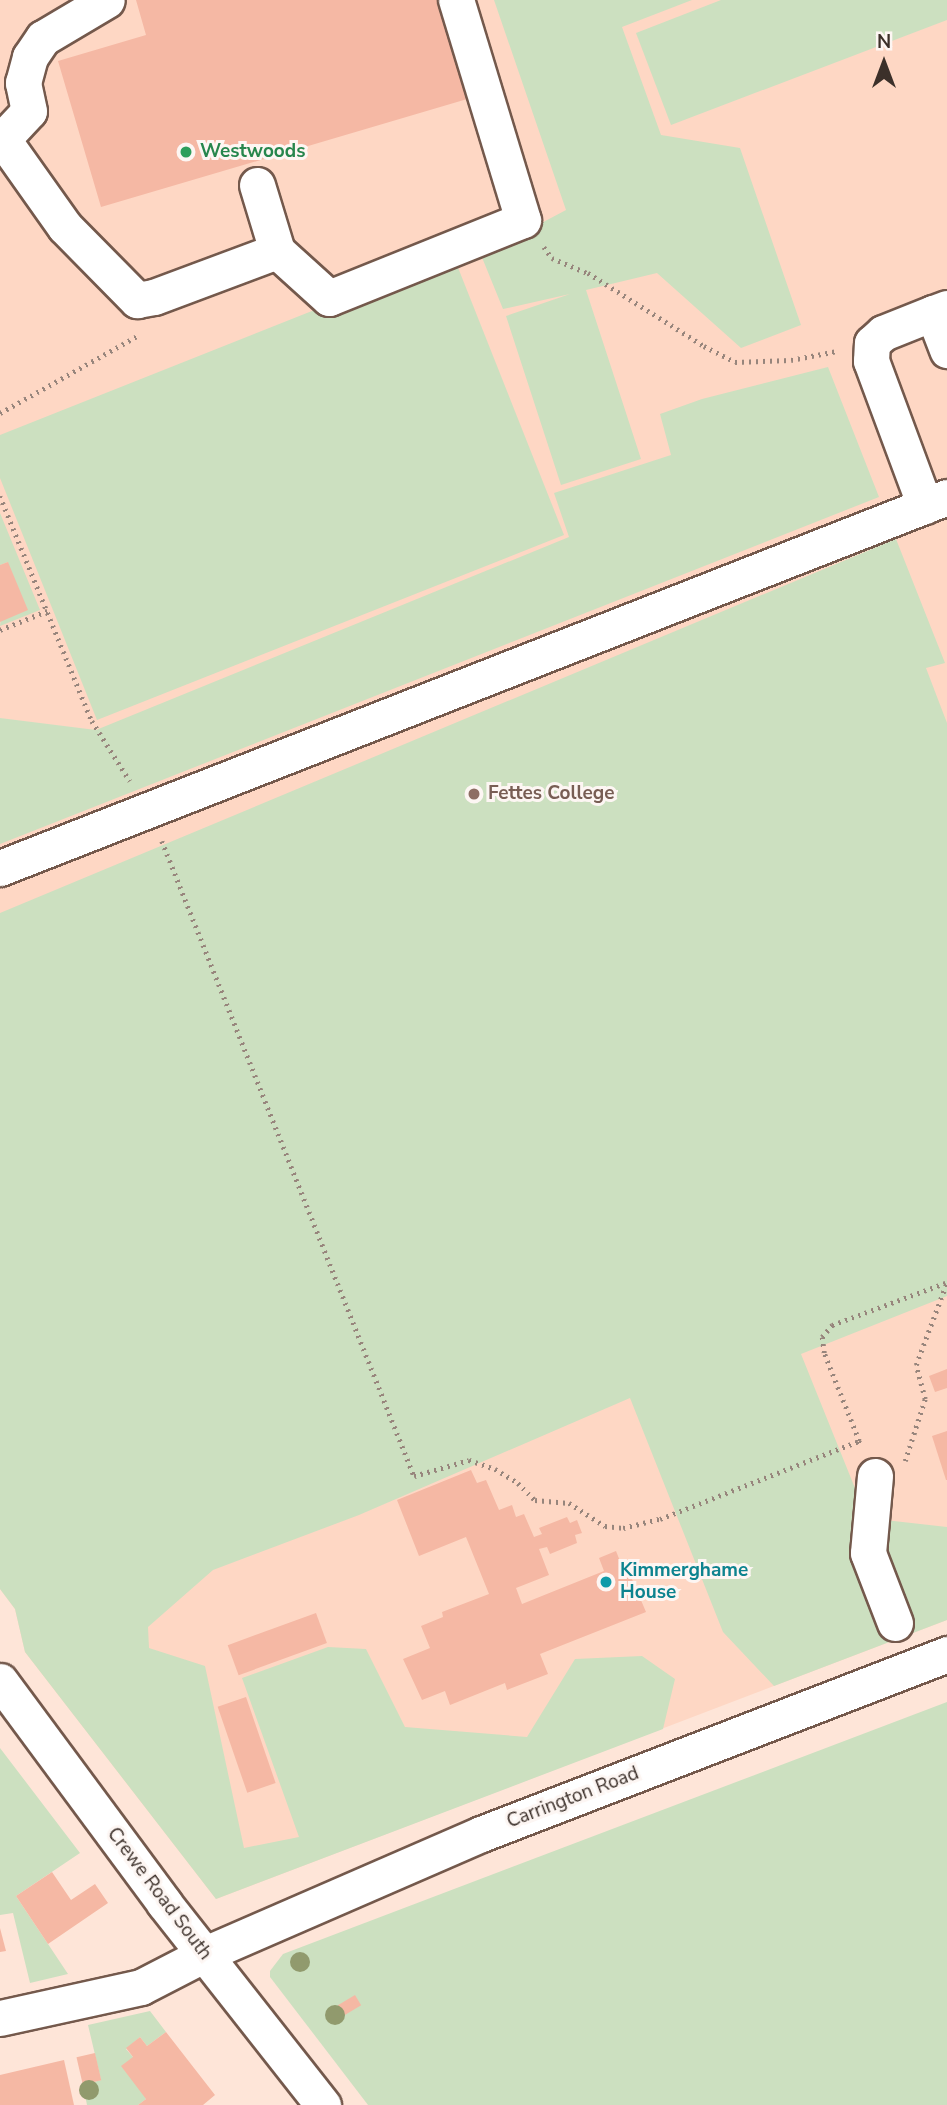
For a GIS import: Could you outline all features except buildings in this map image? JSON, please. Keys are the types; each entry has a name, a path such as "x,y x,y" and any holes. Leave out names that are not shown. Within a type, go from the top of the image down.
{"street":[{"path":"107,0 43,38 30,57 23,83 29,111 2,142 65,227 137,300 154,297 273,239"},
{"path":"257,185 273,239 329,298 523,220 456,0"},
{"path":"0,867 936,501 870,361 872,343 883,333 940,310 947,350"},
{"path":"875,1475 868,1553 895,1623"},
{"name":"Carrington Road","path":"0,2018 141,1987 205,1954 481,1834 947,1654"},
{"name":"Crewe Road South","path":"0,1681 205,1954 323,2105"}],"path":[{"path":"523,220 552,258 588,273 734,362 791,360 872,343"},
{"path":"0,413 144,333"},
{"path":"0,496 92,721 149,810 414,1475 469,1460 495,1469 518,1483 535,1500 569,1503 605,1526 623,1528 660,1519 859,1441"},
{"path":"0,630 47,611"},
{"path":"946,1282 916,1365 925,1399 904,1464 875,1475 824,1353 821,1337 832,1325 946,1282"}],"shaded area":[{"name":"Fettes College","path":"0,0 947,0 947,1620 216,1899 25,1652 15,1609 0,1589"}],"green space":[{"path":"494,0 692,0 622,27 661,135 740,148 801,325 741,348 657,273 586,290 641,459 561,485 506,316 570,294 503,309 481,255 566,210"},
{"path":"721,0 947,0 947,20 671,125 636,33"},
{"path":"453,255 564,535 97,720 0,478 0,435"},
{"path":"828,367 879,497 0,844 0,718 96,730 569,537 554,493 671,455 660,414 702,399"},
{"path":"0,513 40,610 0,626 8,562 0,565"},
{"path":"896,539 945,663 926,668 947,723 947,1296 801,1354 867,1518 947,1527 947,1620 774,1686 723,1632 630,1398 359,1515 213,1570 148,1627 149,1648 205,1666 244,1848 299,1837 242,1678 328,1647 366,1649 405,1727 527,1737 575,1659 642,1656 675,1679 663,1729 216,1899 25,1652 15,1609 0,1589 0,913"},
{"path":"947,1702 947,2105 368,2105 270,1977 270,1971 283,1954"},
{"path":"0,1748 80,1853 16,1896 68,1974 30,1983 13,1913 0,1915"},
{"path":"150,2011 166,2032 147,2046 140,2037 126,2049 133,2057 146,2099 138,2105 87,2105 83,2085 101,2080 88,2025"}],"place":[{"name":"Westwoods","path":"186,152"},
{"name":"Fettes College","path":"474,794"},
{"name":"Kimmerghame House","path":"606,1582"}]}
